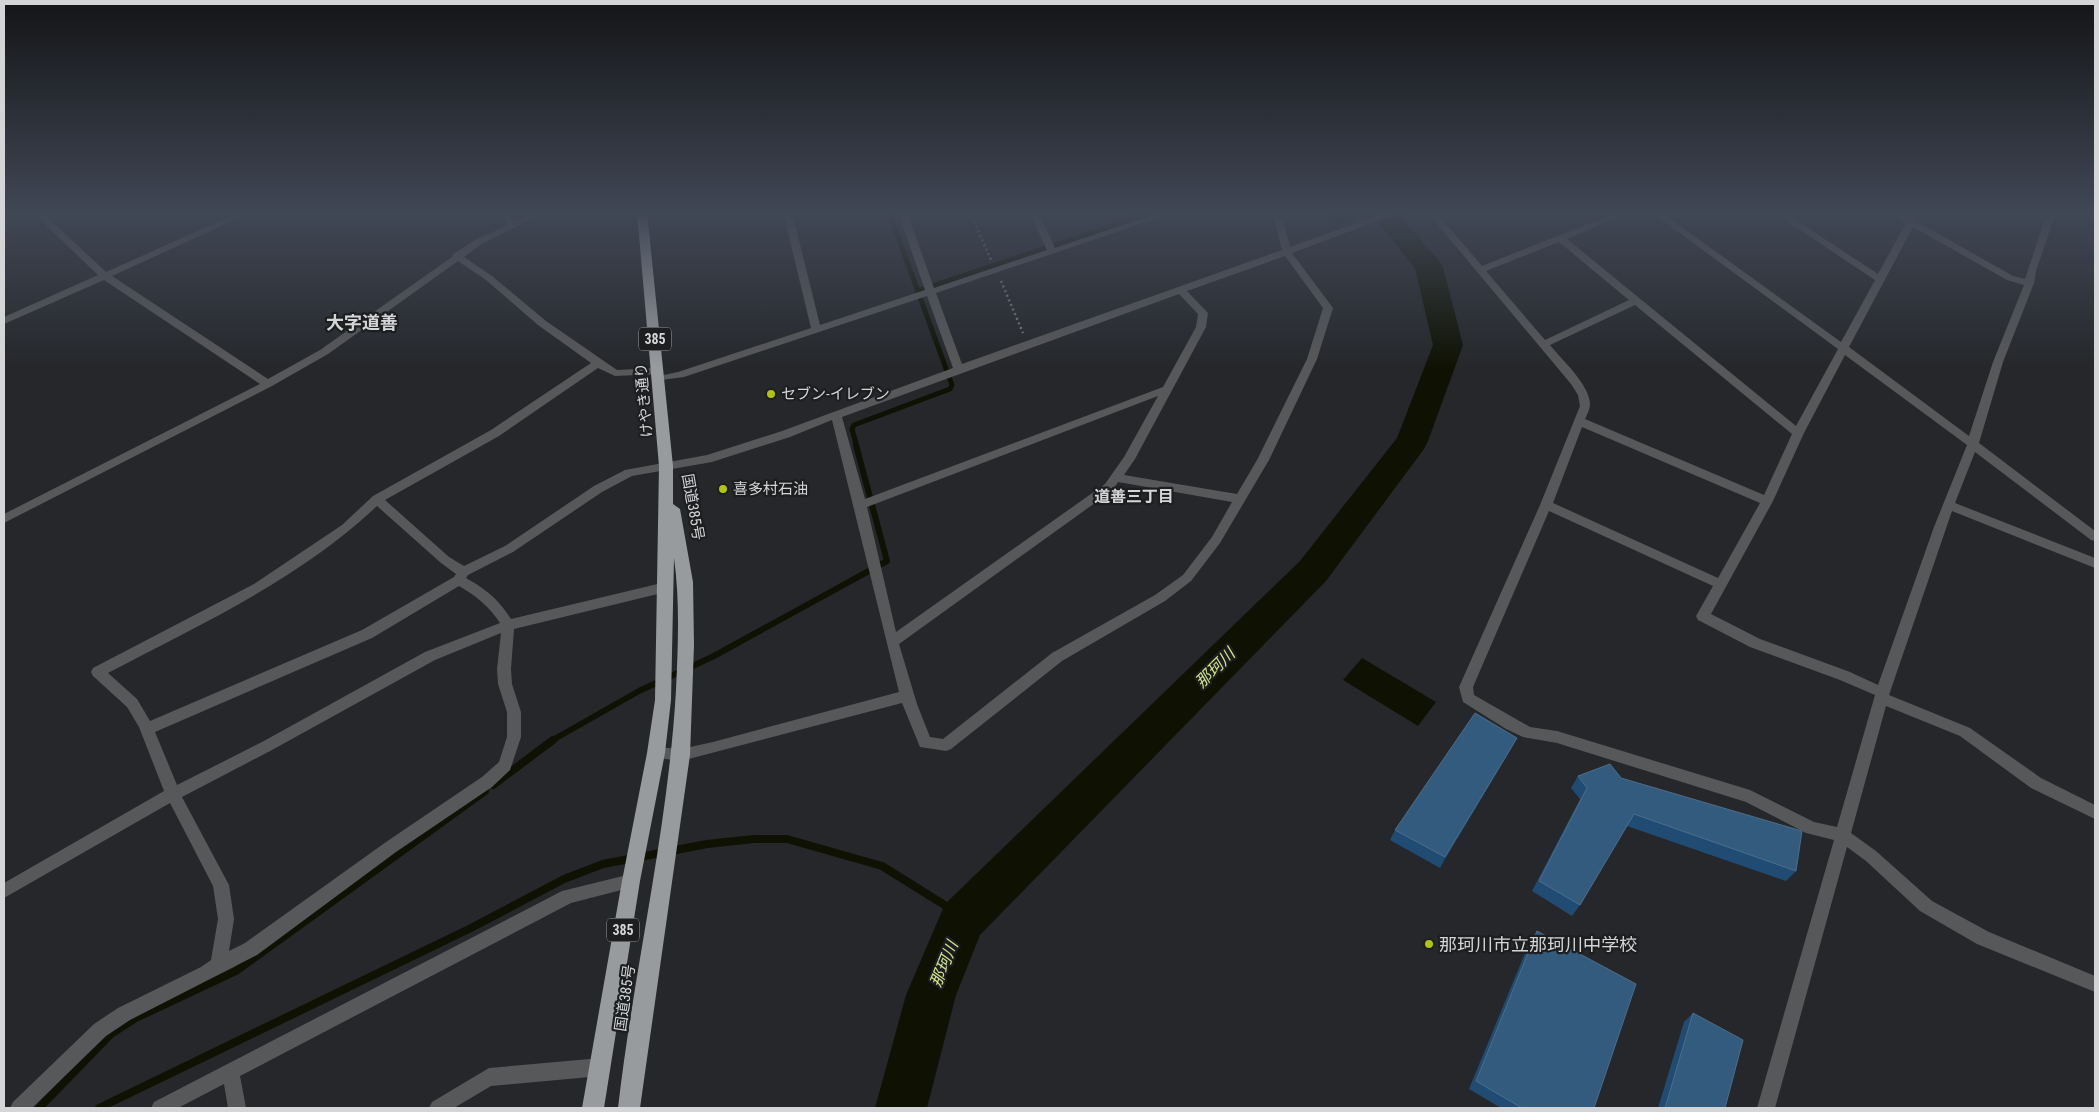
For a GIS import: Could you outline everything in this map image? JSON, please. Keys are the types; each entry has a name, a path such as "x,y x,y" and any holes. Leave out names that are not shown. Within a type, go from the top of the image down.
{"highway":[{"name":"けやき通り","path":"647,264 666,466"},
{"name":"国道385号","path":"593,1108 631,881 656,753 663,700 666,587 666,466"},
{"name":"国道385号","path":"628,1108 681,755 686,644 685,582 666,466"}],"street":[{"path":"93,264 106,276 268,384"},
{"path":"4,321 133,264"},
{"path":"4,519 268,384 324,352 445,264"},
{"path":"468,264 489,278 542,323 598,364 615,373 680,375 1015,264"},
{"path":"800,264 816,329"},
{"path":"921,264 959,370"},
{"path":"147,729 367,634 509,548 606,485 629,473 708,459 836,415 1254,264"},
{"path":"836,415 914,723 925,743 946,745 1057,657 1160,598 1187,578 1216,540 1263,460 1287,413 1312,359 1328,308 1299,264"},
{"path":"1474,264 1583,395 1585,406 1546,505 1466,687 1468,698 1511,725 1528,733 1557,737 1750,796 1811,828 1842,835 1871,856 1926,906 1983,938 2095,984"},
{"path":"1479,270 1495,264"},
{"path":"1591,264 1798,433"},
{"path":"1727,264 1844,349 2095,537"},
{"path":"1856,264 1879,279"},
{"path":"1887,264 1798,433 1767,501 1703,616 1755,643 1845,676 1882,696 1965,732 2036,783 2095,812"},
{"path":"1987,264 2010,278 2029,283"},
{"path":"1766,1108 1882,696 1972,446 1998,362 2029,283 2034,264"},
{"path":"892,642 1109,487 1129,459 1201,327 1203,313 1180,290"},
{"path":"1542,344 1635,301"},
{"path":"219,964 226,920 221,885 174,794 147,729 132,703 98,672 259,587 346,528 377,499 495,433 598,364"},
{"path":"860,505 1167,389"},
{"path":"1579,421 1767,501"},
{"path":"1116,478 1239,500"},
{"path":"18,1108 100,1030 124,1014 251,949 391,848 488,782 504,766 514,737 514,712 505,684 504,669 508,625 490,601 377,499"},
{"path":"1546,505 1720,584"},
{"path":"1949,506 2095,564"},
{"path":"4,891 174,794 267,746 430,656 508,625 666,587"},
{"path":"656,753 681,755 906,696"},
{"path":"160,1108 568,896 631,881"},
{"path":"438,1108 489,1077 601,1067"},
{"path":"231,1072 237,1108"}],"path":[{"path":"993,264 1028,345"}],"shaded area":[{"path":"1362,658 1436,702 1418,726 1343,680"}],"building":[{"path":"1475,713 1517,738 1445,857 1395,830"},
{"path":"1610,764 1621,778 1802,831 1796,871 1634,814 1580,905 1539,881 1587,788 1578,776"},
{"path":"1537,931 1636,984 1594,1108 1522,1108 1476,1081"},
{"path":"1693,1013 1743,1040 1725,1108 1665,1108"}],"waterway":[{"path":"908,264 918,291"},
{"path":"918,291 998,264"},
{"name":"那珂川","path":"901,1108 931,995 962,920 1313,571 1412,441 1448,345 1429,267 1426,264"},
{"path":"857,447 852,429 854,425 950,389 952,385 918,291"},
{"path":"551,741 639,691 714,656 887,561 856,445"},
{"path":"493,785 553,740"},
{"path":"39,1108 111,1034 136,1018 236,971 485,791"},
{"path":"99,1108 471,928 564,879 603,864 707,844 754,839 787,839 882,866 943,904 962,920"}],"place":[{"name":"セブン-イレブン","path":"771,394"},
{"name":"喜多村石油","path":"723,489"},
{"name":"那珂川市立那珂川中学校","path":"1429,944"}],"district":[{"name":"大字道善","path":"362,322"},
{"name":"道善三丁目","path":"1134,496"}]}
